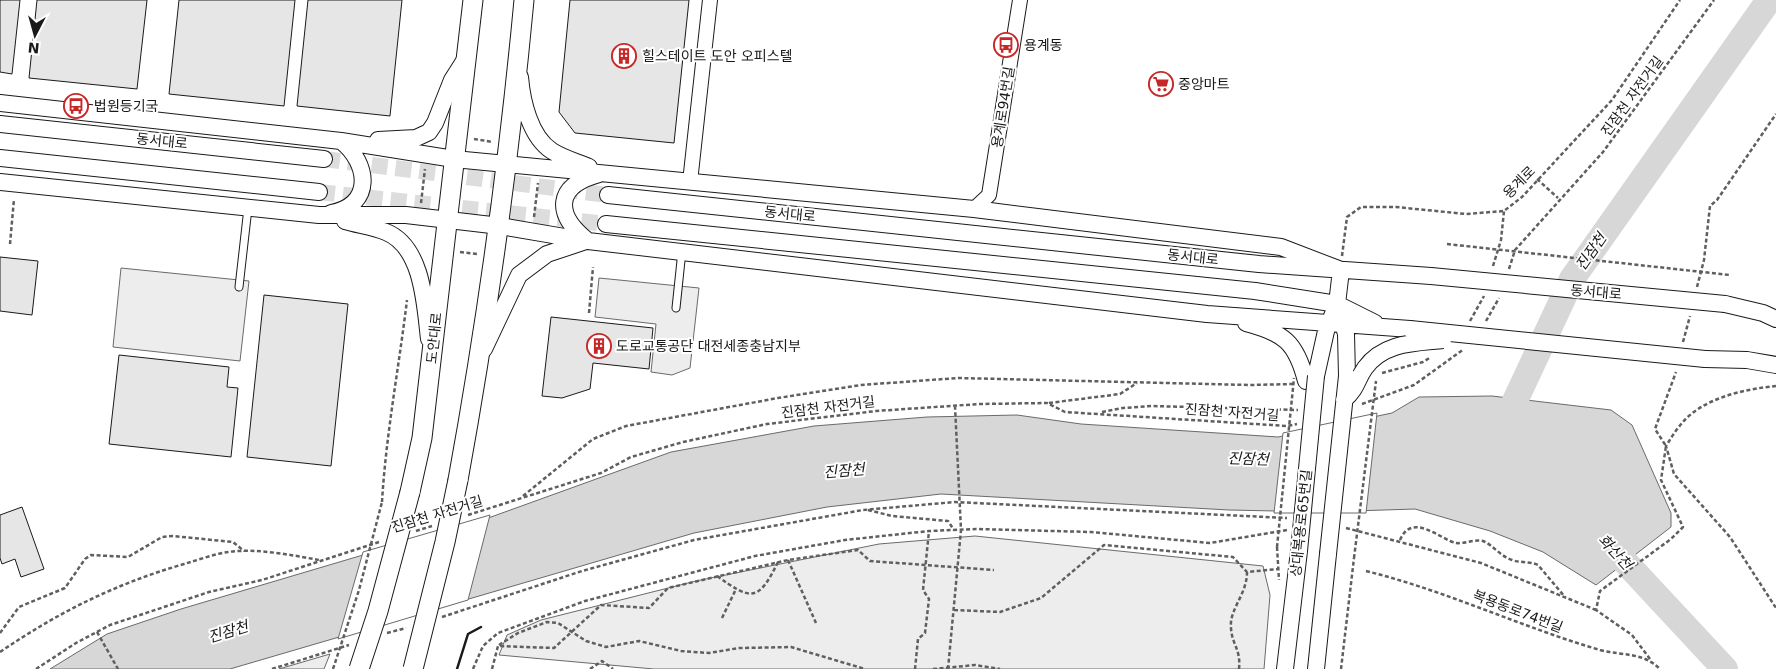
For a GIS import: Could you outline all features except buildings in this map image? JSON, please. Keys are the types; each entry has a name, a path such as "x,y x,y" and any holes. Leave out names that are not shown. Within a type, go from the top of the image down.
{"main road":[{"name":"도안대로","path":"359,669 389,573 422,438 473,0"},
{"path":"413,669 445,542 480,358 500,226 524,0"}],"street":[{"path":"690,182 710,0"},
{"name":"용계로94번길","path":"974,209 989,195 1020,0"},
{"path":"341,141 416,138 429,132 435,123 452,80 467,56"},
{"path":"518,58 523,96 534,130 551,150 602,173"},
{"path":"0,103 341,141 454,159 974,209 1281,247 1341,270 1337,322 1347,376 1316,669"},
{"name":"동서대로","path":"0,124 324,158"},
{"path":"319,215 339,211 352,203 360,192 364,180 362,169 351,149 341,141"},
{"path":"0,158 319,192"},
{"path":"588,241 568,221 564,211 573,185 585,178 602,173"},
{"path":"0,182 319,215 419,217 500,226 588,241 1207,314 1337,322 1705,359 1747,360 1776,365"},
{"name":"동서대로","path":"608,195 1259,264 1431,276 1725,304 1763,312 1776,319"},
{"path":"319,215 388,233 410,252 421,278 431,362"},
{"name":"동서대로","path":"606,224 1246,290 1337,304 1381,327"},
{"path":"480,358 519,275 547,254 588,241"},
{"path":"1207,314 1262,327 1284,337 1294,348 1302,365 1303,380"},
{"path":"1303,380 1337,322"},
{"path":"1344,400 1356,390 1366,367 1391,347 1467,334"},
{"name":"상대복용로65번길","path":"1285,669 1299,551 1310,404 1303,380"}],"lane":[{"path":"239,287 248,208"},
{"path":"676,308 682,251"}],"path":[{"name":"용계로","path":"1341,270 1347,216 1361,207 1396,207 1466,214 1504,211 1522,197 1612,100 1680,0"},
{"name":"진잠천 자전거길","path":"1507,275 1515,250 1609,144 1714,0"},
{"path":"1697,288 1704,260 1710,206 1776,114"},
{"path":"457,137 509,144"},
{"path":"419,217 426,154"},
{"path":"533,231 540,167"},
{"path":"1537,180 1559,199"},
{"path":"10,244 14,195"},
{"path":"1490,274 1501,240 1504,211"},
{"path":"1447,244 1730,275"},
{"path":"443,251 495,256"},
{"path":"589,313 593,267"},
{"path":"1361,404 1414,385 1467,334 1483,301 1485,292"},
{"path":"1484,324 1502,292"},
{"path":"334,669 359,590 382,502 386,448 399,372 408,300"},
{"path":"1683,344 1692,306"},
{"path":"1374,375 1423,362 1437,353"},
{"path":"1678,363 1655,429 1666,446 1674,474 1730,537 1776,608"},
{"path":"1341,669 1376,373 1381,368"},
{"path":"520,499 593,439 626,426 673,416 861,385 958,378 1138,382 1303,380 1277,547 1278,569 1247,572"},
{"path":"1047,403 1120,394 1138,382"},
{"path":"1596,610 1600,591 1671,540 1683,527 1661,480 1666,446 1682,422 1706,404 1755,389 1776,386"},
{"name":"진잠천 자전거길","path":"467,515 601,473 640,455 683,442 767,424 876,411 1047,403 1065,412 1287,426 1305,423"},
{"path":"1098,413 1123,408 1152,406 1310,404"},
{"path":"948,668 961,530 958,502 956,406"},
{"path":"440,617 582,571 694,540 866,510 958,502 1292,518"},
{"path":"866,510 892,516 948,522 954,530"},
{"name":"진잠천 자전거길","path":"412,532 440,524"},
{"path":"1342,526 1481,563 1565,599 1596,610 1632,635 1660,669"},
{"path":"472,669 483,646 498,633 585,601 755,556 845,540 929,531 961,530 1091,532 1210,543 1296,528"},
{"path":"1400,540 1402,534 1417,528 1433,530 1447,540 1459,543 1482,541 1509,560 1538,565 1565,599"},
{"path":"915,669 918,639 926,633 929,599 923,590 929,531"},
{"path":"0,633 19,607 65,588 85,559 91,555 128,557 162,537 173,536 233,542 245,552"},
{"name":"진잠천 자전거길","path":"36,669 97,632 152,610 209,592 262,580 385,540"},
{"path":"954,610 1000,612 1040,598 1104,545 1233,557 1247,572 1247,585 1233,613 1230,627 1241,655 1239,669"},
{"path":"498,646 554,648 601,605 650,608 668,588 716,575 788,560 858,550 870,561 994,570"},
{"path":"0,652 57,615 105,591 156,572 216,555 245,552 320,560"},
{"path":"788,560 816,623"},
{"path":"716,575 736,589 750,595 759,592 770,579 778,562"},
{"name":"복용동로74번길","path":"1366,571 1441,592 1553,636 1606,652 1650,659"},
{"path":"722,618 736,589"},
{"path":"492,669 498,646 518,633 548,622 558,623 586,641 606,647 640,641 681,651 709,653 739,648 791,647 865,669"},
{"path":"385,634 413,626"},
{"path":"97,632 118,669"},
{"path":"272,669 358,643"},
{"path":"590,669 602,661 614,669"},
{"path":"933,669 975,666 1000,669"}],"shaded area":[{"path":"121,268 249,281 240,361 113,347"},
{"path":"599,278 699,288 690,368 672,375 651,372 656,324 595,317"},
{"path":"975,536 1263,566 1270,595 1264,669 654,669 499,655 507,635 541,620 696,581 879,544"},
{"path":"330,654 324,669 279,669"}],"water":[{"path":"1492,396 1611,410 1632,425 1671,513 1671,527 1596,585 1543,552 1490,531 1415,509 1322,512 1229,510 941,494 827,507 694,533 230,669 50,669 107,634 181,609 491,517 671,452 814,426 927,417 1017,415 1081,424 1278,437 1392,413 1419,397"}],"pier":[{"path":"1377,413 1366,513 1274,513 1283,433"},
{"path":"490,515 468,600 338,639 363,552"}],"waterway":[{"name":"진잠천","path":"1501,431 1572,279 1769,0"},
{"name":"화산천","path":"1601,536 1725,669"}],"tunnel":[{"path":"324,159 608,195"},
{"path":"319,192 606,224"}],"wall":[{"path":"457,669 468,634 481,627"}],"place":[{"name":"용계동","path":"1006,45"},
{"name":"힐스테이트 도안 오피스텔","path":"624,56"},
{"name":"중앙마트","path":"1161,84"},
{"name":"법원등기국","path":"76,106"},
{"name":"도로교통공단 대전세종충남지부","path":"599,346"}]}
